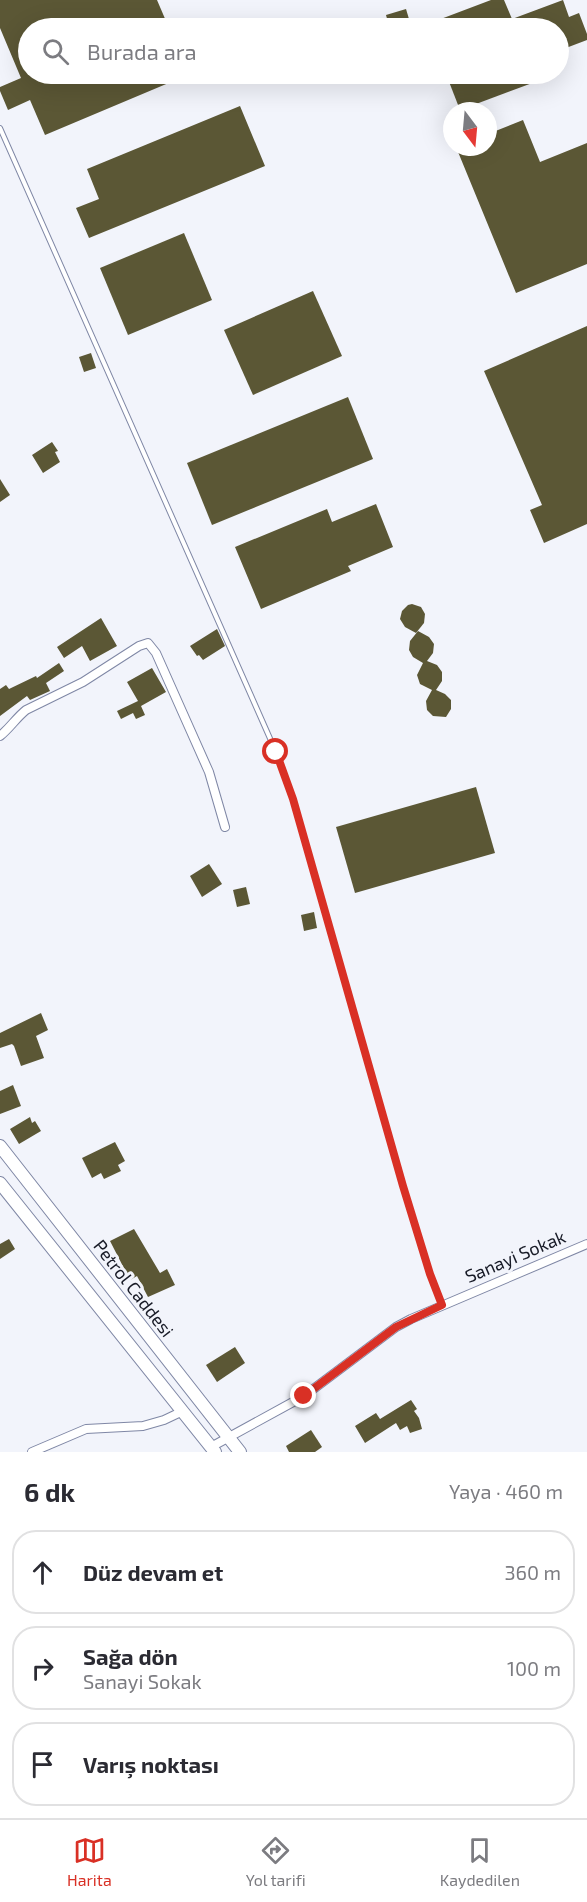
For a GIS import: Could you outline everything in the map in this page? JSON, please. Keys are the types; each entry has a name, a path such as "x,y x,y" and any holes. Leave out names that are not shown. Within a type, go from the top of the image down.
{"main road":[{"name":"Petrol Caddesi","path":"0,1146 240,1452"},
{"path":"0,1183 213,1449"}],"street":[{"path":"0,736 11,728 26,710 83,682 139,646 148,643 156,653 209,772 225,827"},
{"name":"Sanayi Sokak","path":"213,1449 228,1437 304,1396 396,1327 442,1305 587,1244"},
{"path":"32,1452 86,1429 143,1426 183,1412"}],"lane":[{"path":"0,128 276,752 293,799 403,1186 442,1305"}],"building":[{"path":"0,0 157,0 165,18 18,18 18,71 0,28"},
{"path":"491,0 504,0 512,18 443,18"},
{"path":"563,0 569,17 579,13 587,40 569,47 569,18 515,18"},
{"path":"406,9 409,18 387,18 386,15"},
{"path":"18,79 18,84 166,84 45,135 30,100 8,110 0,87"},
{"path":"450,84 530,84 481,102 457,102"},
{"path":"240,106 265,166 89,238 76,208 99,199 87,169"},
{"path":"523,120 540,162 587,143 587,264 516,293 460,156 497,156 497,130"},
{"path":"184,233 212,300 128,335 100,268"},
{"path":"313,291 342,356 253,395 224,330"},
{"path":"587,326 587,524 544,543 530,510 542,505 484,371"},
{"path":"91,353 96,368 84,372 79,357"},
{"path":"348,397 373,459 212,525 187,463"},
{"path":"52,442 58,451 55,452 60,462 43,473 32,455"},
{"path":"0,479 10,495 0,502"},
{"path":"376,504 393,547 348,566 351,571 261,609 235,547 327,509 332,522"},
{"path":"412,604 421,607 425,614 424,623 416,633 405,627 400,619 402,611"},
{"path":"101,618 117,646 90,661 82,646 64,658 57,647"},
{"path":"217,629 225,646 203,660 190,646"},
{"path":"418,631 429,637 434,644 433,653 427,661 437,665 442,672 442,681 436,690 451,700 451,709 446,717 433,716 427,710 426,701 432,690 420,684 417,675 423,663 413,657 409,650 410,641"},
{"path":"59,663 64,671 46,683 50,691 30,700 27,696 0,716 0,689 6,685 9,689 36,676 37,678"},
{"path":"152,668 166,692 141,706 145,715 136,719 133,713 121,719 117,711 138,701 127,682"},
{"path":"476,787 495,853 355,893 336,827"},
{"path":"209,864 222,884 202,897 190,876"},
{"path":"246,887 250,904 237,907 233,890"},
{"path":"314,912 317,928 304,931 301,915"},
{"path":"41,1013 48,1030 36,1036 44,1058 21,1066 12,1044 0,1048 0,1033"},
{"path":"13,1085 21,1106 0,1114 0,1091"},
{"path":"30,1117 32,1123 35,1121 41,1131 19,1144 10,1129"},
{"path":"115,1142 125,1161 118,1165 121,1171 104,1179 101,1173 92,1178 82,1158"},
{"path":"134,1229 160,1273 167,1269 175,1285 148,1297 137,1276 130,1280 110,1241"},
{"path":"9,1239 15,1249 0,1259 0,1244"},
{"path":"235,1347 245,1363 217,1382 206,1365"},
{"path":"411,1400 417,1409 414,1411 422,1429 410,1433 407,1426 400,1430 396,1423 365,1443 355,1426 376,1413 380,1419"},
{"path":"311,1430 322,1447 315,1452 289,1452 286,1446"}],"route":[{"path":"276,752 293,799 403,1186 442,1305 396,1327 304,1396"}]}
